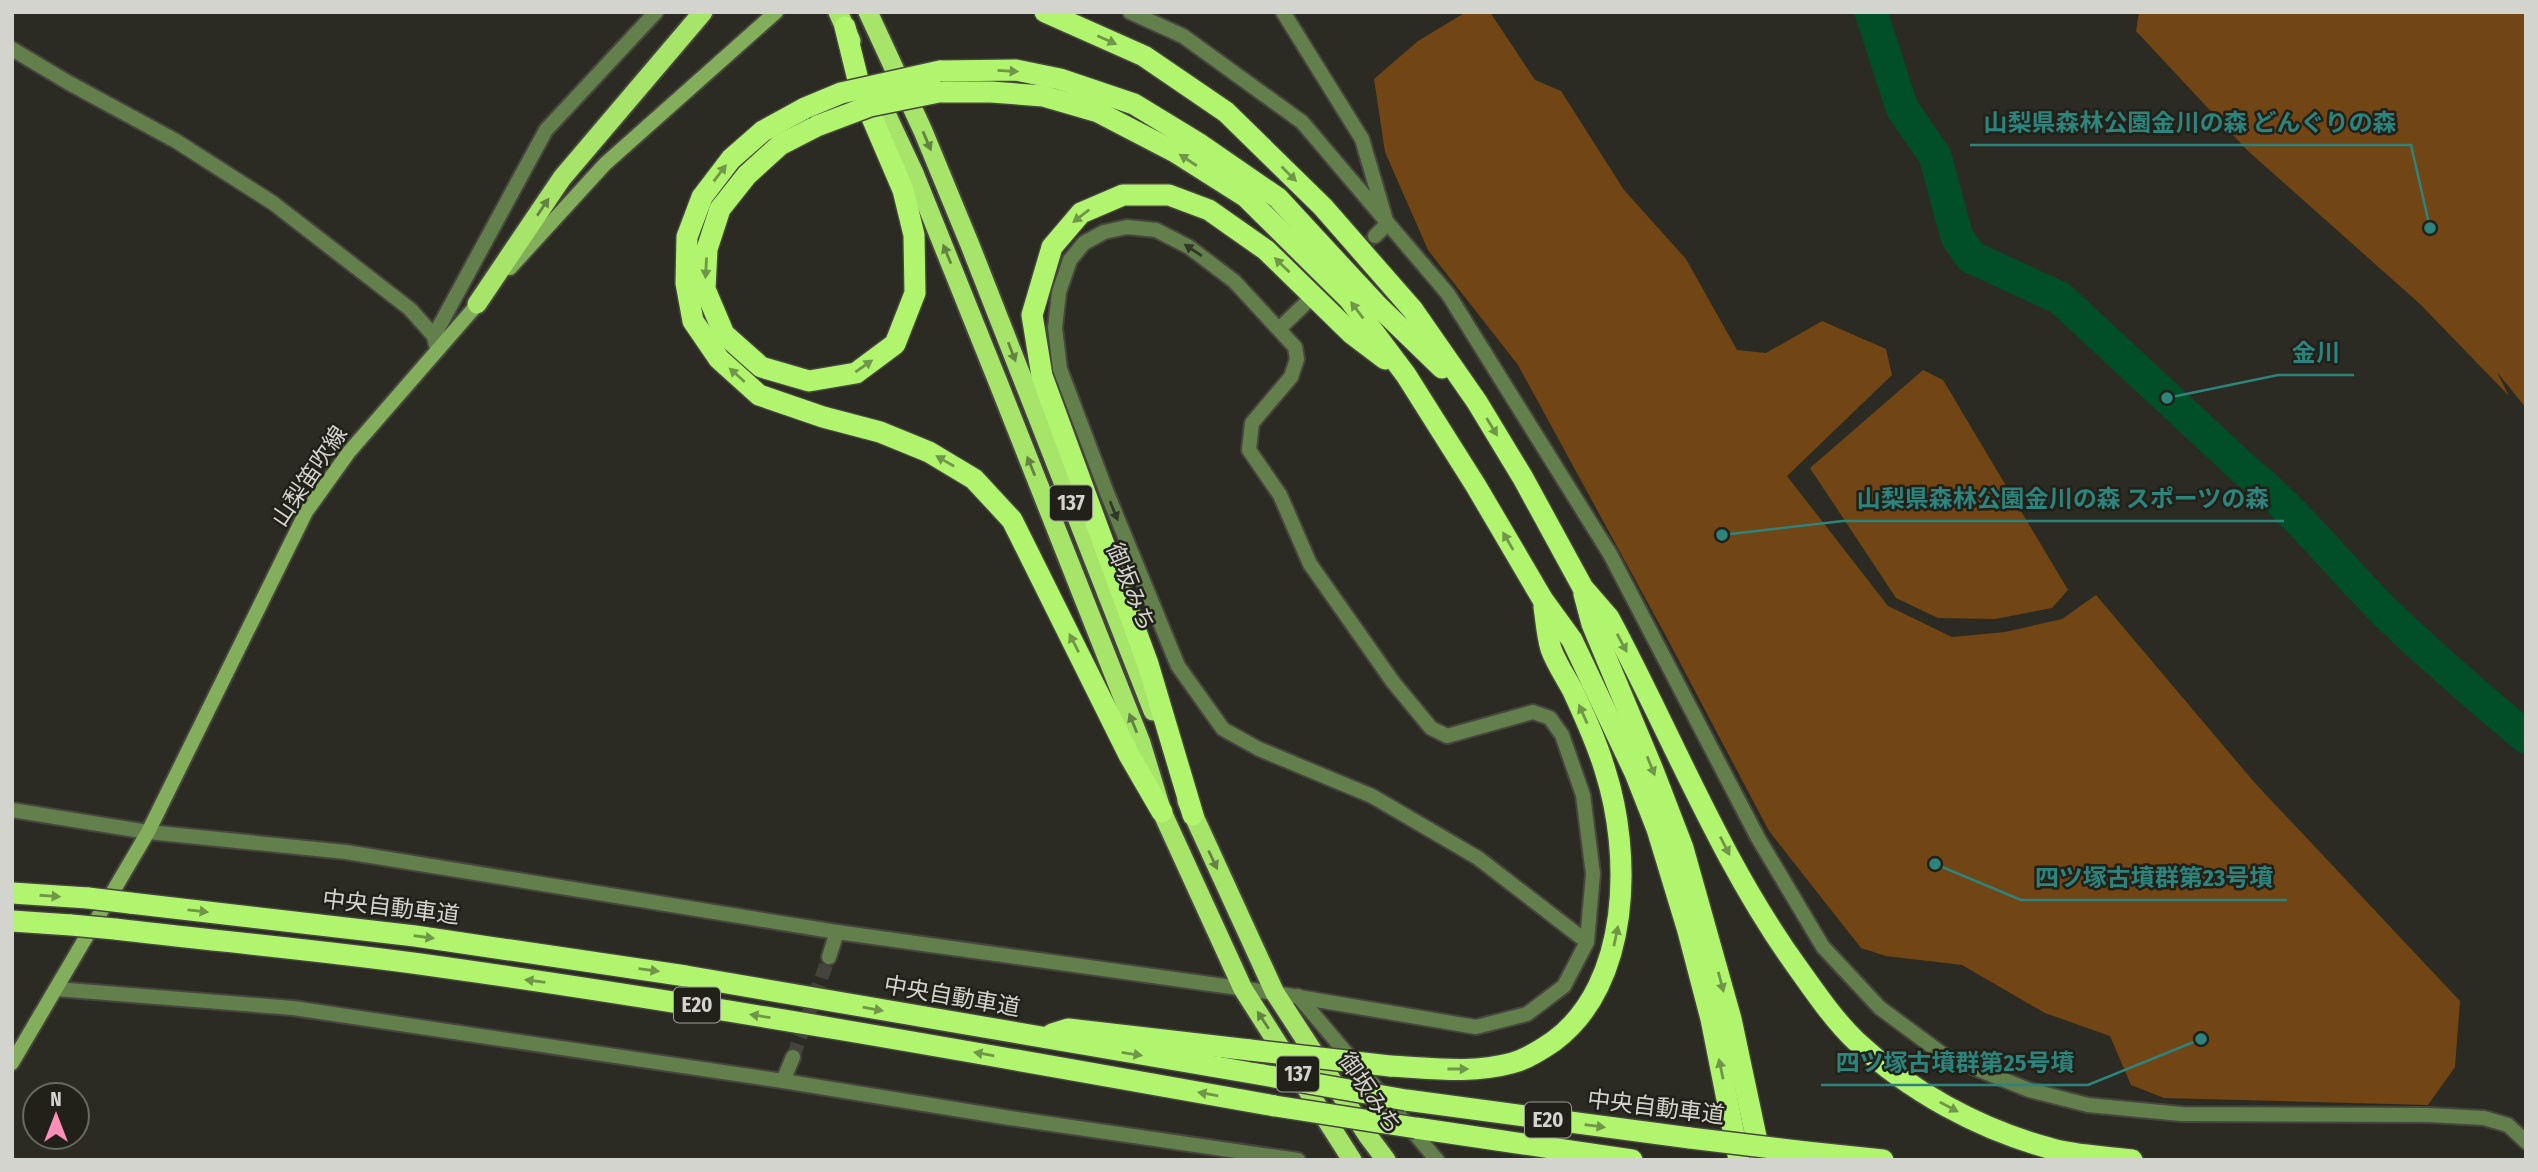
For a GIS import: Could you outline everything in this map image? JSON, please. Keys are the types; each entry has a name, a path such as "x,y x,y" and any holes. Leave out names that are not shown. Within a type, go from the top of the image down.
{"highway":[{"path":"477,304 562,178 703,12"},
{"name":"御坂みち","path":"868,12 923,131 965,232 1193,815 1275,993 1386,1160"},
{"path":"1045,12 1144,56 1226,112 1323,207 1413,310 1477,402 1523,478 1583,588 1609,618 1747,889 1786,952 1823,1003 1856,1041 1901,1077 1958,1112 2050,1149 2132,1160"},
{"path":"811,117 747,175 720,209 707,249 705,289 724,334 761,367 809,381 856,373 895,344 915,293 915,235 903,190 862,92 841,20"},
{"name":"137","path":"841,20 914,173 1140,743 1161,812 1243,989 1352,1160"},
{"path":"1161,812 1129,755 1012,520 974,479 929,452 880,432 759,394 719,359 693,321 686,283 687,237 702,197 731,159 763,131 811,117 870,106 940,81 1016,70 1060,79 1134,104 1198,143 1278,198 1376,304 1477,402"},
{"path":"940,81 991,92 1043,96 1098,112 1175,152 1246,197 1349,299 1406,375 1543,600 1572,640 1635,773 1657,830 1688,931 1711,1019 1739,1160"},
{"path":"1193,815 1148,664 1042,376 1032,314 1052,247 1081,213 1123,195 1169,195 1209,210 1266,250 1352,334 1406,375"},
{"path":"1583,588 1592,624 1683,848 1731,1019 1761,1160"},
{"path":"1041,1038 1068,1028 1390,1066 1482,1069 1514,1063 1539,1051 1568,1031 1586,1010 1600,985 1611,956 1618,923 1620,890 1616,817 1606,772 1592,734 1551,649 1543,600"},
{"name":"中央自動車道","path":"12,893 88,898 415,936 659,972 1406,1100 1690,1138 1883,1160"},
{"name":"E20","path":"12,921 115,929 417,963 889,1037 1559,1154 1632,1160"}],"main road":[{"name":"山梨笛吹線","path":"12,1063 148,832 306,512 349,452 436,343 477,304 605,164 776,12"}],"street":[{"path":"12,49 176,141 273,203 410,309 436,343 546,131 656,12"},
{"path":"1130,12 1183,36 1302,122 1448,294 1610,554 1758,838 1823,947 1880,1008 1945,1056 2029,1090 2088,1105 2180,1114 2429,1115 2484,1118 2508,1125 2526,1142"},
{"path":"1283,12 1362,139 1387,225"},
{"path":"1375,236 1387,225"},
{"path":"12,810 148,832 346,852 837,932 1298,996 1476,1027 1527,1014 1564,986 1587,942 1593,874 1583,794 1562,734 1550,718 1533,712 1447,736 1431,728 1393,682 1310,564 1280,495 1249,450 1252,423 1291,377 1297,359 1295,347 1234,281 1189,247 1156,230 1127,227 1104,232 1084,243 1070,260 1059,292 1055,328 1060,369 1107,493 1178,666 1223,729 1259,749 1372,796 1478,858 1587,942"},
{"path":"1280,328 1306,303"},
{"path":"1042,376 1065,378"},
{"path":"829,957 837,932"},
{"path":"56,989 293,1008 1298,1160"},
{"path":"1298,996 1437,1160"},
{"path":"783,1081 793,1057"}],"shaded area":[{"path":"1466,12 1490,12 1535,80 1561,91 1624,190 1686,259 1737,350 1766,353 1822,321 1886,349 1892,375 1787,476 1888,606 1952,637 2005,632 2062,619 2096,595 2254,782 2460,1001 2455,1067 2428,1105 2164,1098 2131,1085 2110,1036 2045,1013 1962,965 1886,956 1861,948 1769,831 1518,365 1428,250 1385,152 1374,79 1418,41"},
{"path":"2139,12 2526,12 2526,408 2497,372 2509,396 2420,304 2248,151 2136,31"},
{"path":"1923,370 1943,380 2068,590 2052,608 1995,619 1938,618 1896,598 1810,468"}],"waterway":[{"path":"1871,12 1902,108 1935,156 1957,237 1971,257 2060,298 2282,503 2403,629 2526,737"}],"tunnel":[{"path":"1307,302 1375,236"},
{"path":"793,1057 829,957"}],"place":[{"name":"山梨県森林公園金川の森 どんぐりの森","path":"2430,228"},
{"name":"金川","path":"2167,398"},
{"name":"山梨県森林公園金川の森 スポーツの森","path":"1722,535"},
{"name":"四ツ塚古墳群第23号墳","path":"1935,864"},
{"name":"四ツ塚古墳群第25号墳","path":"2201,1039"}]}
